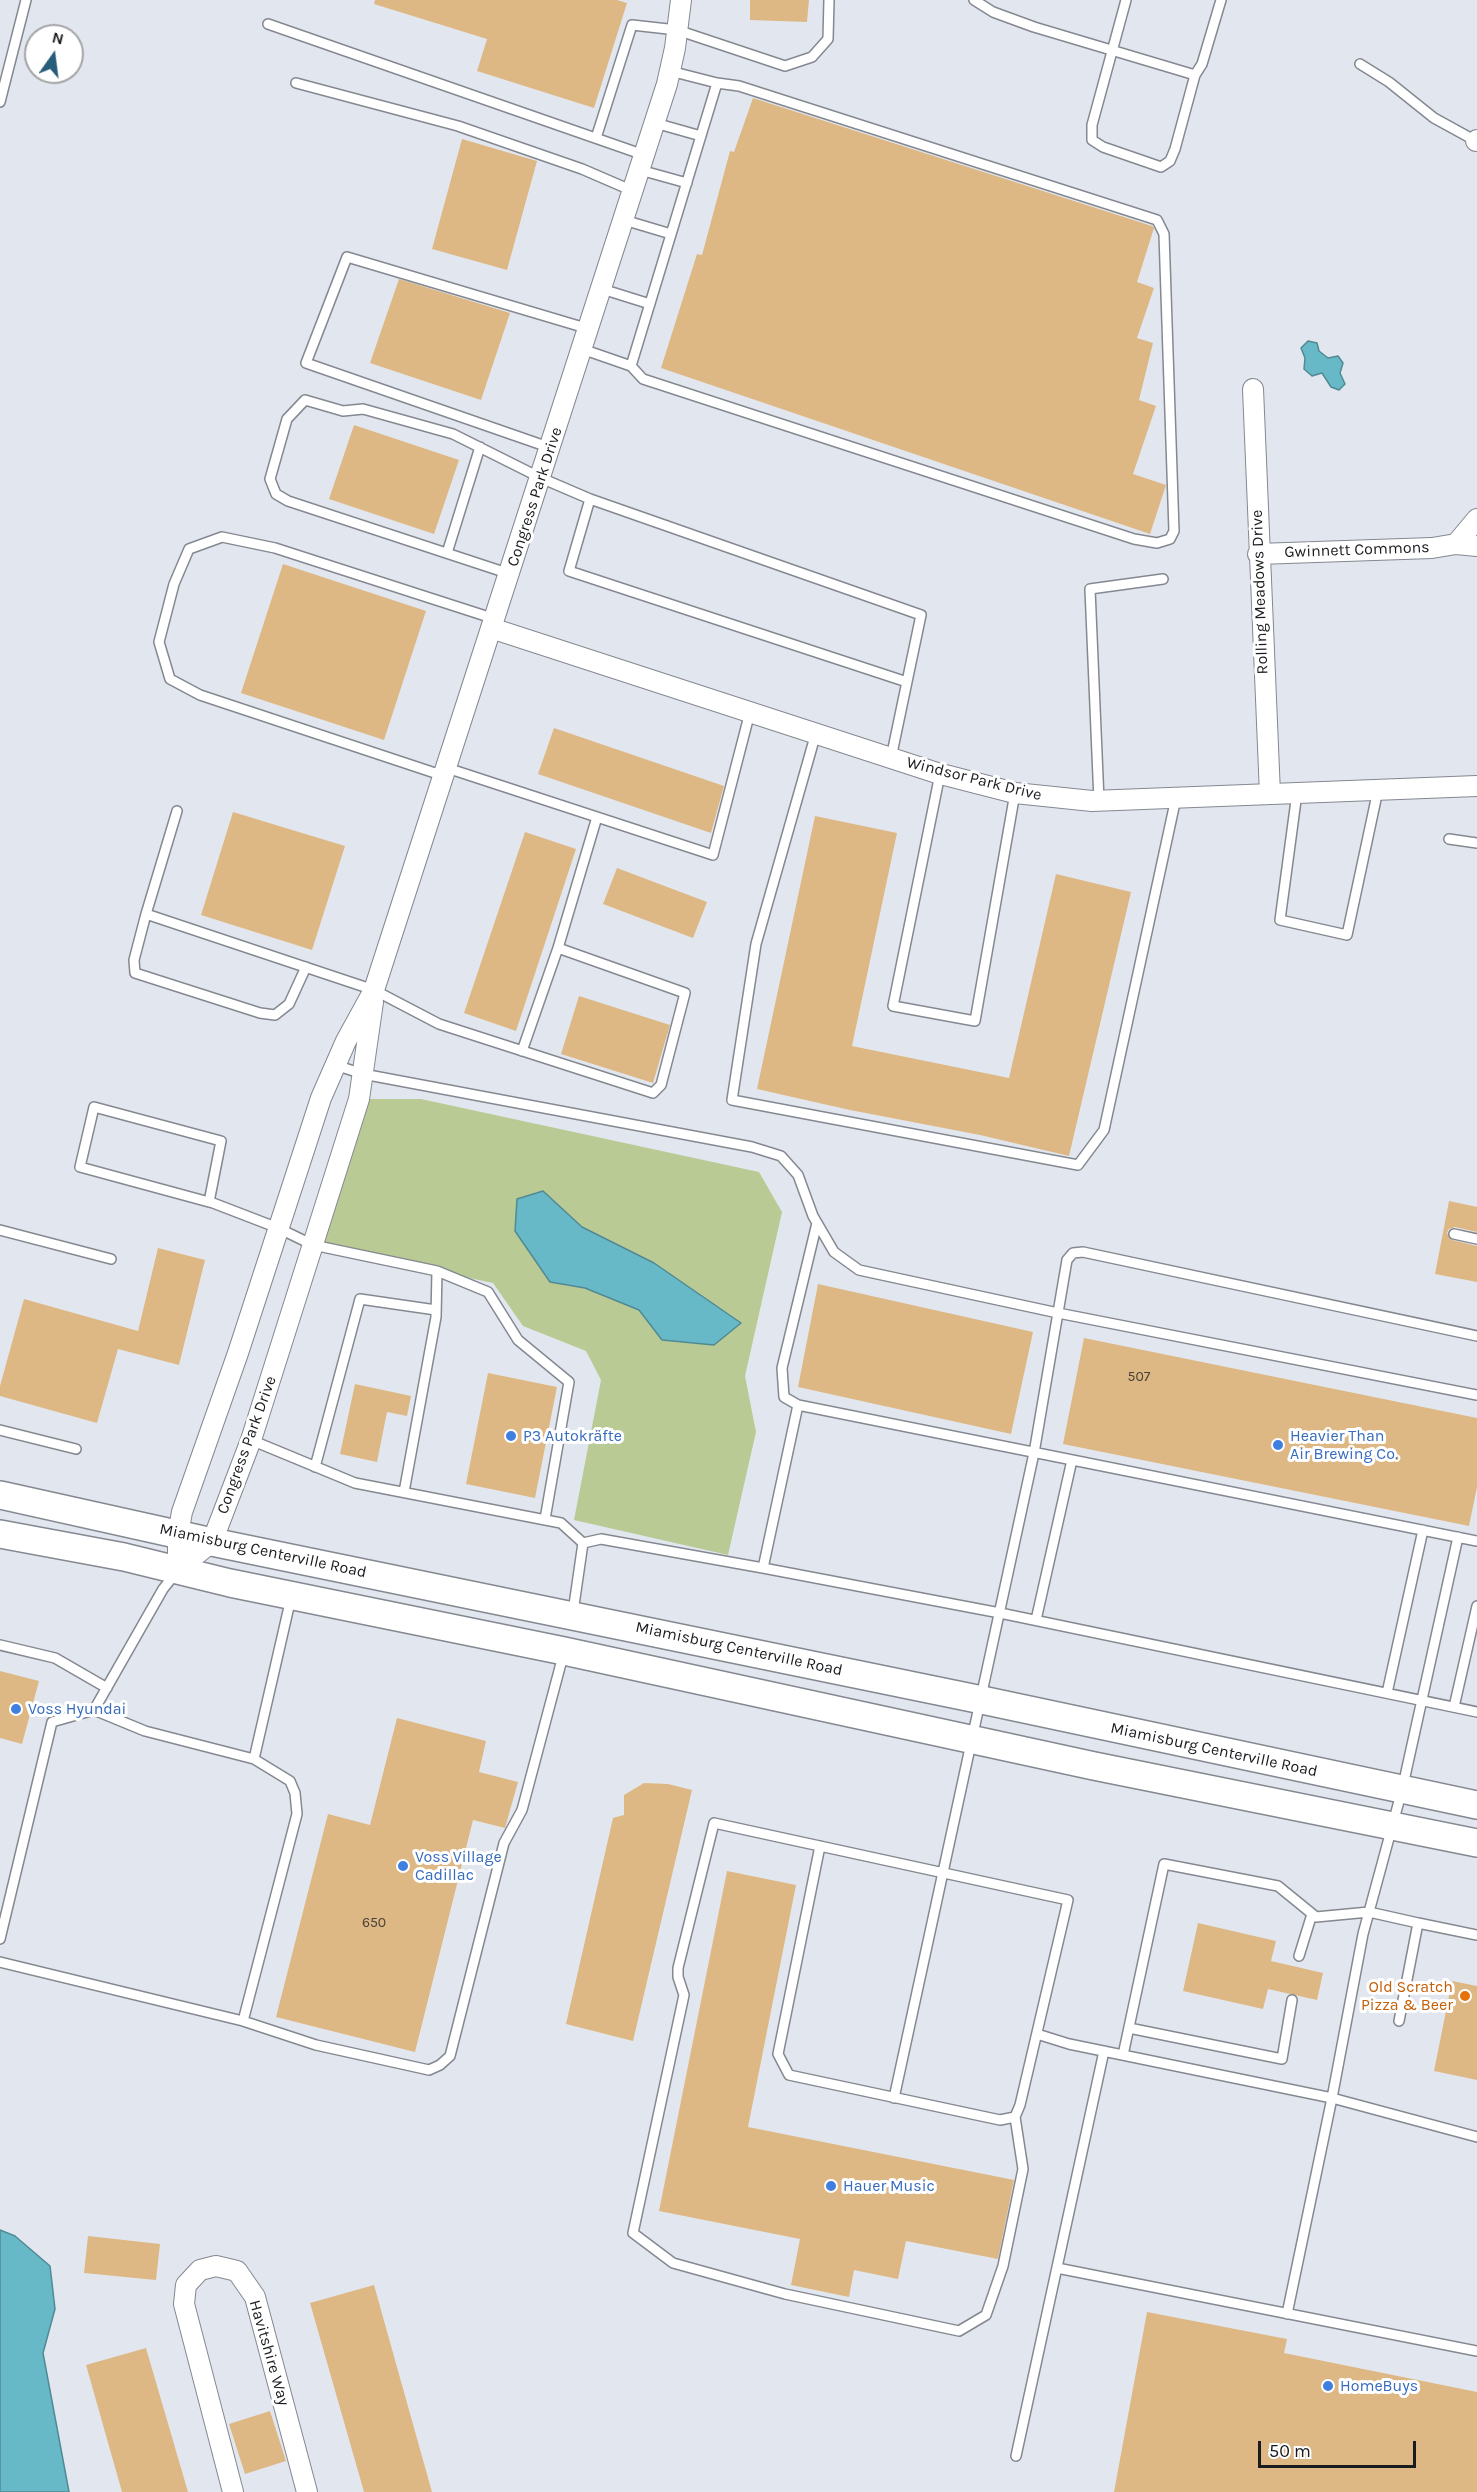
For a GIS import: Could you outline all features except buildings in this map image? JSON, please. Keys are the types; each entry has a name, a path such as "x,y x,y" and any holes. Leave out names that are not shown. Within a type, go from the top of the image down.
{"main road":[{"name":"Miamisburg Centerville Road","path":"0,1495 212,1542 982,1700 1477,1805"},
{"path":"0,1534 178,1569 230,1583 564,1651 1094,1766 1477,1843"},
{"path":"564,1651 573,1615"}],"street":[{"name":"Congress Park Drive","path":"212,1542 251,1440 358,1099 375,990 655,123 670,71 681,0"},
{"name":"Rolling Meadows Drive","path":"1253,389 1258,554 1270,795"},
{"path":"1456,544 1477,519"},
{"name":"Gwinnett Commons","path":"1258,554 1432,548 1456,544 1477,546"},
{"name":"Windsor Park Drive","path":"493,624 940,774 1015,793 1048,798 1099,801 1477,786"},
{"name":"Congress Park Drive","path":"178,1569 178,1534 182,1512 238,1353 321,1098 335,1065 375,990"},
{"path":"178,1569 212,1542"},
{"name":"Havitshire Way","path":"233,2492 184,2304 186,2285 200,2270 216,2266 237,2271 255,2297 307,2492"}],"lane":[{"path":"0,102 26,0"},
{"path":"596,138 632,25 677,30 785,66 812,57 828,39 829,0"},
{"path":"974,0 993,12 1111,52 1195,75"},
{"path":"1126,0 1092,125 1092,140 1103,147 1161,167 1170,161 1175,149 1195,75 1202,64 1221,0"},
{"path":"268,24 596,138 687,183"},
{"path":"1360,64 1389,82 1434,117 1477,141"},
{"path":"582,349 631,366 643,379 1134,539 1158,543 1170,539 1174,531 1164,234 1157,220 739,86 670,71"},
{"path":"296,83 458,126 582,170 633,191"},
{"path":"631,366 717,83"},
{"path":"655,123 701,136"},
{"path":"624,220 671,234"},
{"path":"551,448 306,363 347,257 589,329"},
{"path":"602,289 650,304"},
{"path":"510,574 288,501 276,494 270,479 287,420 305,400 343,411 363,409 453,434 541,478 590,499 921,615 891,758"},
{"path":"447,553 480,447"},
{"path":"590,499 569,571 907,682"},
{"path":"493,624 275,548 222,537 189,549 174,584 159,642 170,679 200,695 713,855 750,712"},
{"path":"1099,801 1090,589 1163,579"},
{"path":"816,733 756,944 732,1100 1078,1165 1104,1130 1176,798"},
{"path":"940,774 893,1006 975,1021 1015,793"},
{"path":"1298,794 1280,920 1347,935 1378,790"},
{"path":"177,811 134,960 135,973 260,1013 275,1015 290,1004 306,967"},
{"path":"522,1051 558,948 597,817"},
{"path":"1449,838 1477,843"},
{"path":"146,914 375,990 439,1024 653,1093 661,1085 685,993 558,948"},
{"path":"335,1065 363,1074 752,1148 781,1156 798,1174 818,1223 834,1252 859,1269 1058,1313 1477,1395"},
{"path":"209,1202 221,1141 94,1107 80,1167 209,1202 278,1228 313,1245 437,1271 488,1292 518,1340 569,1382 545,1519"},
{"path":"818,1223 782,1368 784,1397 798,1406 1477,1541"},
{"path":"0,1230 111,1259"},
{"path":"1454,1234 1477,1239"},
{"path":"894,2098 1035,1453 1067,1260 1073,1253 1083,1252 1477,1336"},
{"path":"404,1492 436,1310 437,1271"},
{"path":"315,1467 360,1299 436,1310"},
{"path":"764,1568 798,1406"},
{"path":"0,1430 75,1449"},
{"path":"251,1440 355,1483 561,1523 583,1543"},
{"path":"1036,1620 1072,1460"},
{"path":"1387,1693 1423,1530"},
{"path":"1287,2314 1369,1912 1402,1790 1458,1537"},
{"path":"583,1543 601,1539 764,1568 1036,1620 1477,1712"},
{"path":"573,1615 583,1543"},
{"path":"94,1710 163,1589 178,1569"},
{"path":"254,1759 292,1596"},
{"path":"1454,1707 1477,1606"},
{"path":"0,1645 55,1658 107,1688"},
{"path":"0,1962 243,2021 316,2045 429,2070 440,2065 450,2056 504,1843 522,1810 564,1651"},
{"path":"0,1939 52,1722 94,1710 145,1731 254,1759 290,1781 295,1793 297,1814 243,2021"},
{"path":"714,1823 943,1873 1068,1900 1015,2117 1023,2169 1003,2266 986,2315 959,2331 784,2294 673,2263 633,2233 684,1995 678,1977 678,1968 714,1823"},
{"path":"820,1846 778,2054 789,2075 1000,2120 1015,2117"},
{"path":"1123,2055 1164,1864 1278,1886 1316,1917 1369,1912 1477,1935"},
{"path":"1299,1956 1312,1914"},
{"path":"1399,2021 1418,1923"},
{"path":"1129,2028 1282,2059 1292,2000"},
{"path":"1037,2034 1104,2051 1332,2098 1477,2136"},
{"path":"1016,2456 1104,2051"},
{"path":"1057,2268 1477,2351"}],"green space":[{"path":"359,1099 421,1099 759,1172 782,1212 745,1376 756,1432 728,1555 574,1520 601,1380 586,1351 523,1326 493,1283 313,1245"}],"water":[{"path":"1308,341 1317,343 1319,351 1328,358 1338,356 1343,363 1340,373 1345,384 1339,390 1331,387 1322,373 1312,376 1304,369 1305,358 1301,348"},
{"path":"543,1191 582,1227 654,1263 741,1323 714,1345 662,1340 639,1310 585,1288 550,1282 515,1231 517,1199"},
{"path":"0,2230 15,2236 50,2266 55,2309 43,2353 69,2492 0,2492"}],"place":[{"name":"P3 Autokräfte","path":"511,1436"},
{"name":"Heavier Than Air Brewing Co.","path":"1278,1445"},
{"name":"Voss Hyundai","path":"16,1709"},
{"name":"Voss Village Cadillac","path":"403,1866"},
{"name":"Old Scratch Pizza & Beer","path":"1465,1996"},
{"name":"Hauer Music","path":"831,2186"},
{"name":"HomeBuys","path":"1328,2386"}]}
